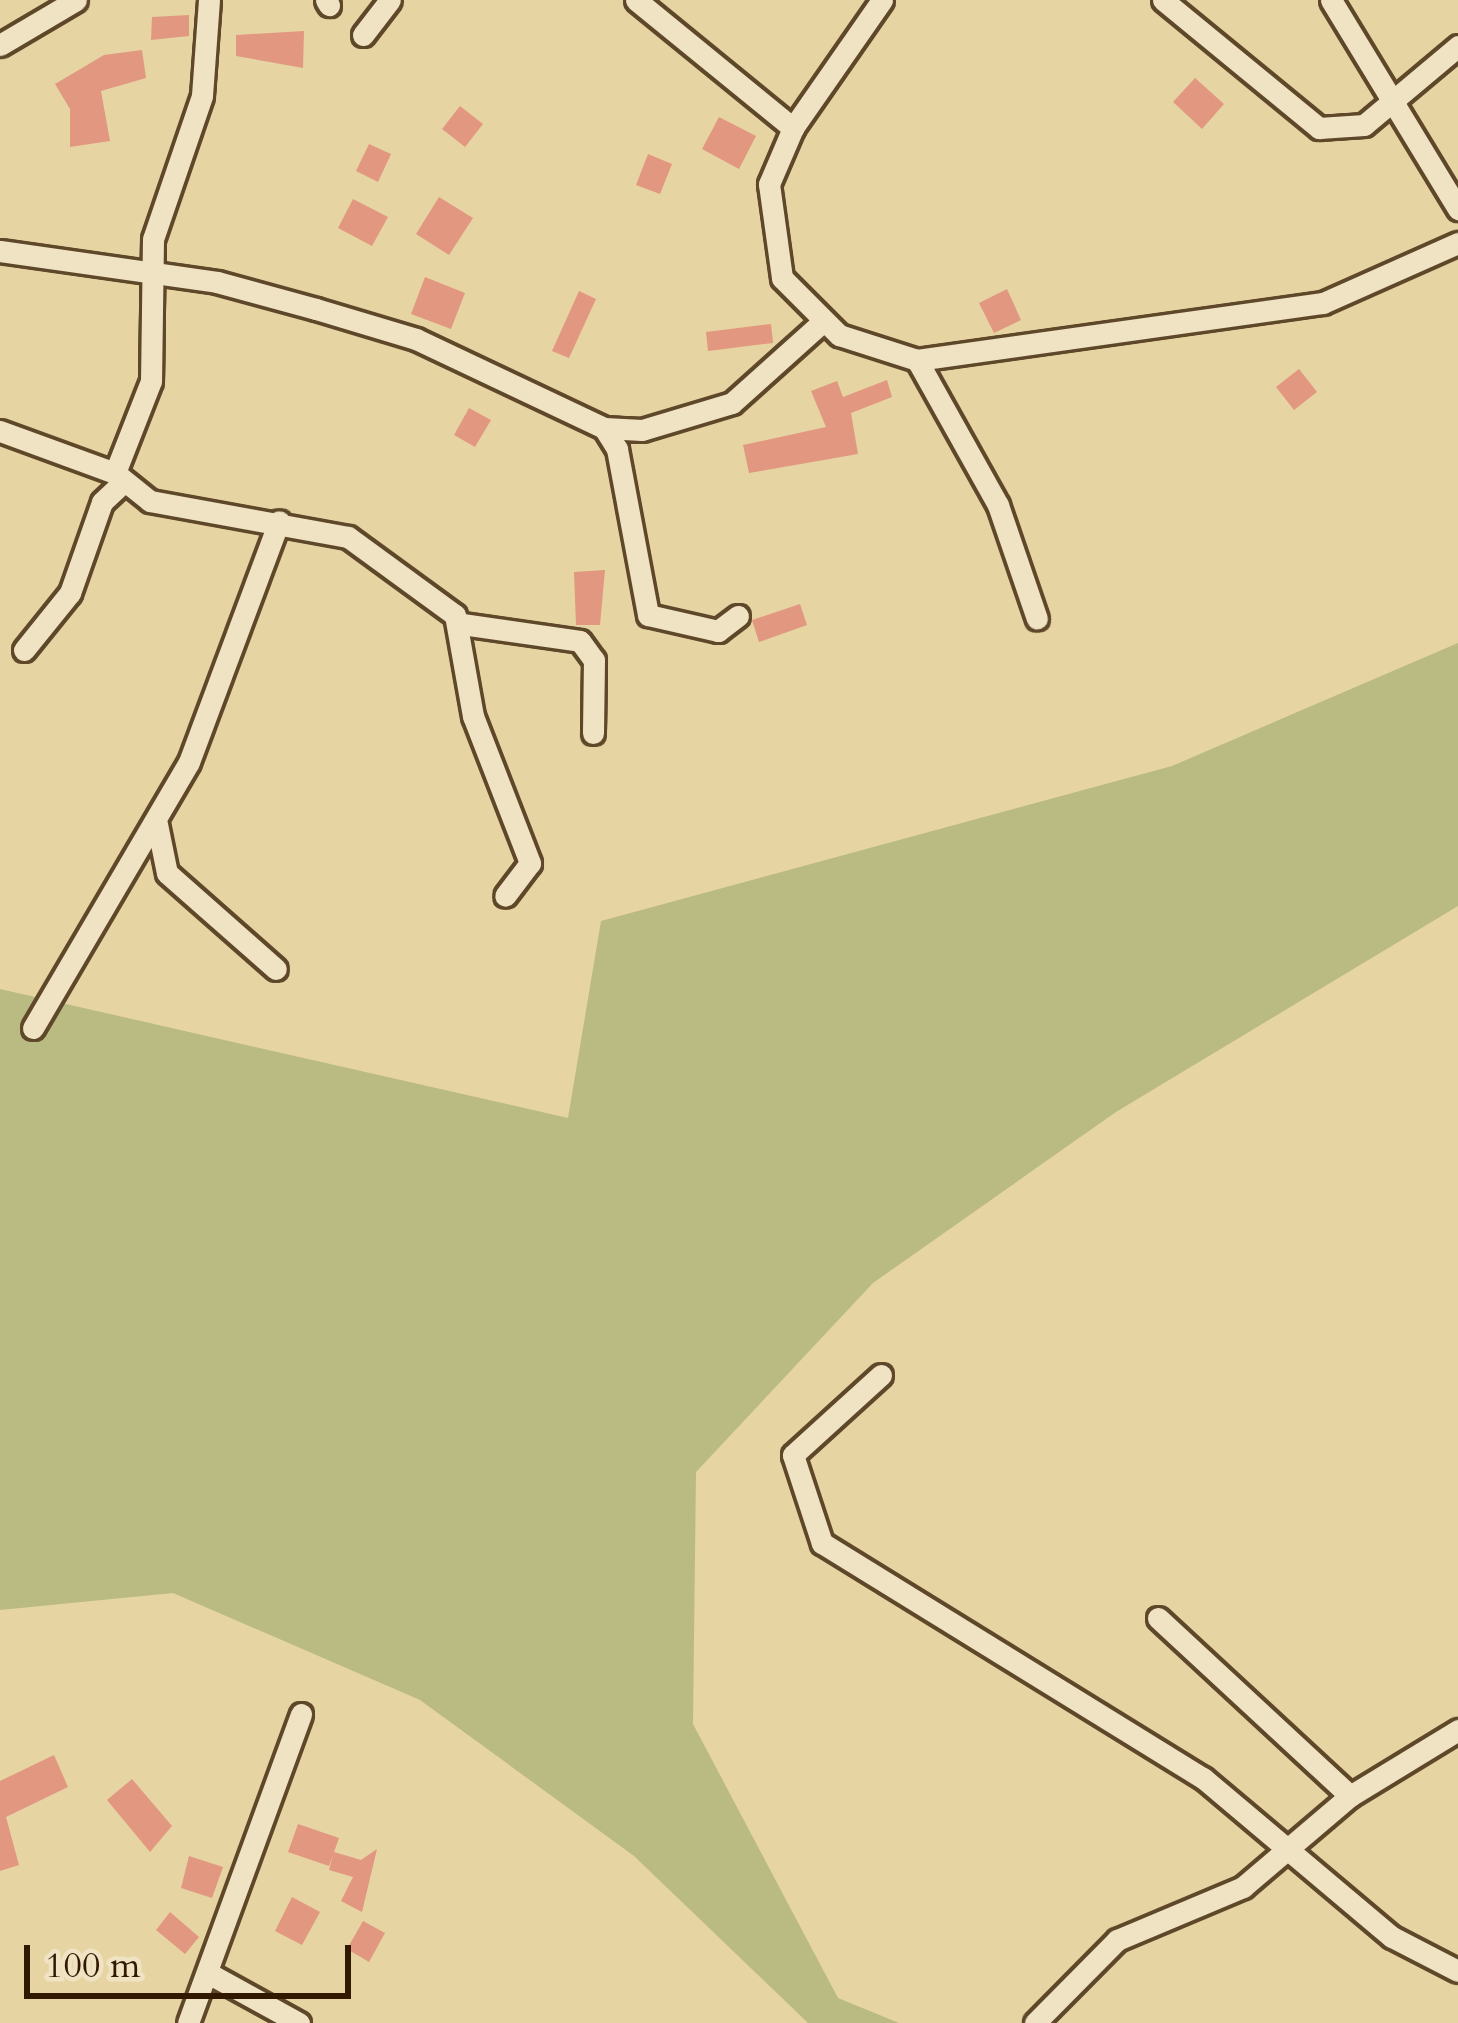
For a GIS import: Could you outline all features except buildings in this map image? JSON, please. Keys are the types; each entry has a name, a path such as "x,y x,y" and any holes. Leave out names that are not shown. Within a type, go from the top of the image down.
{"street":[{"path":"0,45 76,0"},
{"path":"24,650 70,593 102,502 118,479 151,380 150,280 166,180 206,78 209,0"},
{"path":"363,35 391,0"},
{"path":"636,0 794,128"},
{"path":"882,0 794,128 769,184 782,278 820,324 917,360 1323,303 1458,243"},
{"path":"1163,0 1318,128 1364,125 1458,46"},
{"path":"1331,0 1458,209"},
{"path":"0,251 150,280 217,282 416,338 604,428 642,430 732,403 820,324"},
{"path":"917,360 998,505 1037,619"},
{"path":"604,428 617,448 648,615 718,631 738,616"},
{"path":"0,431 118,479 150,501 279,520 365,545 462,624 580,641 594,660 592,733"},
{"path":"32,1028 157,824 219,695 279,520"},
{"path":"462,624 473,716 530,863 505,896"},
{"path":"157,824 167,873 275,969"},
{"path":"881,1375 793,1455 821,1543 1203,1778 1392,1937 1458,1971"},
{"path":"1158,1618 1350,1796"},
{"path":"188,2023 301,1714"},
{"path":"1035,2023 1117,1940 1243,1887 1350,1796 1458,1730"},
{"path":"208,1973 299,2023"}],"green space":[{"path":"1458,643 1458,906 1116,1112 873,1283 696,1472 693,1724 838,1998 899,2023 808,2023 634,1856 420,1700 173,1593 0,1610 0,989 568,1118 601,921 1172,766"}]}
